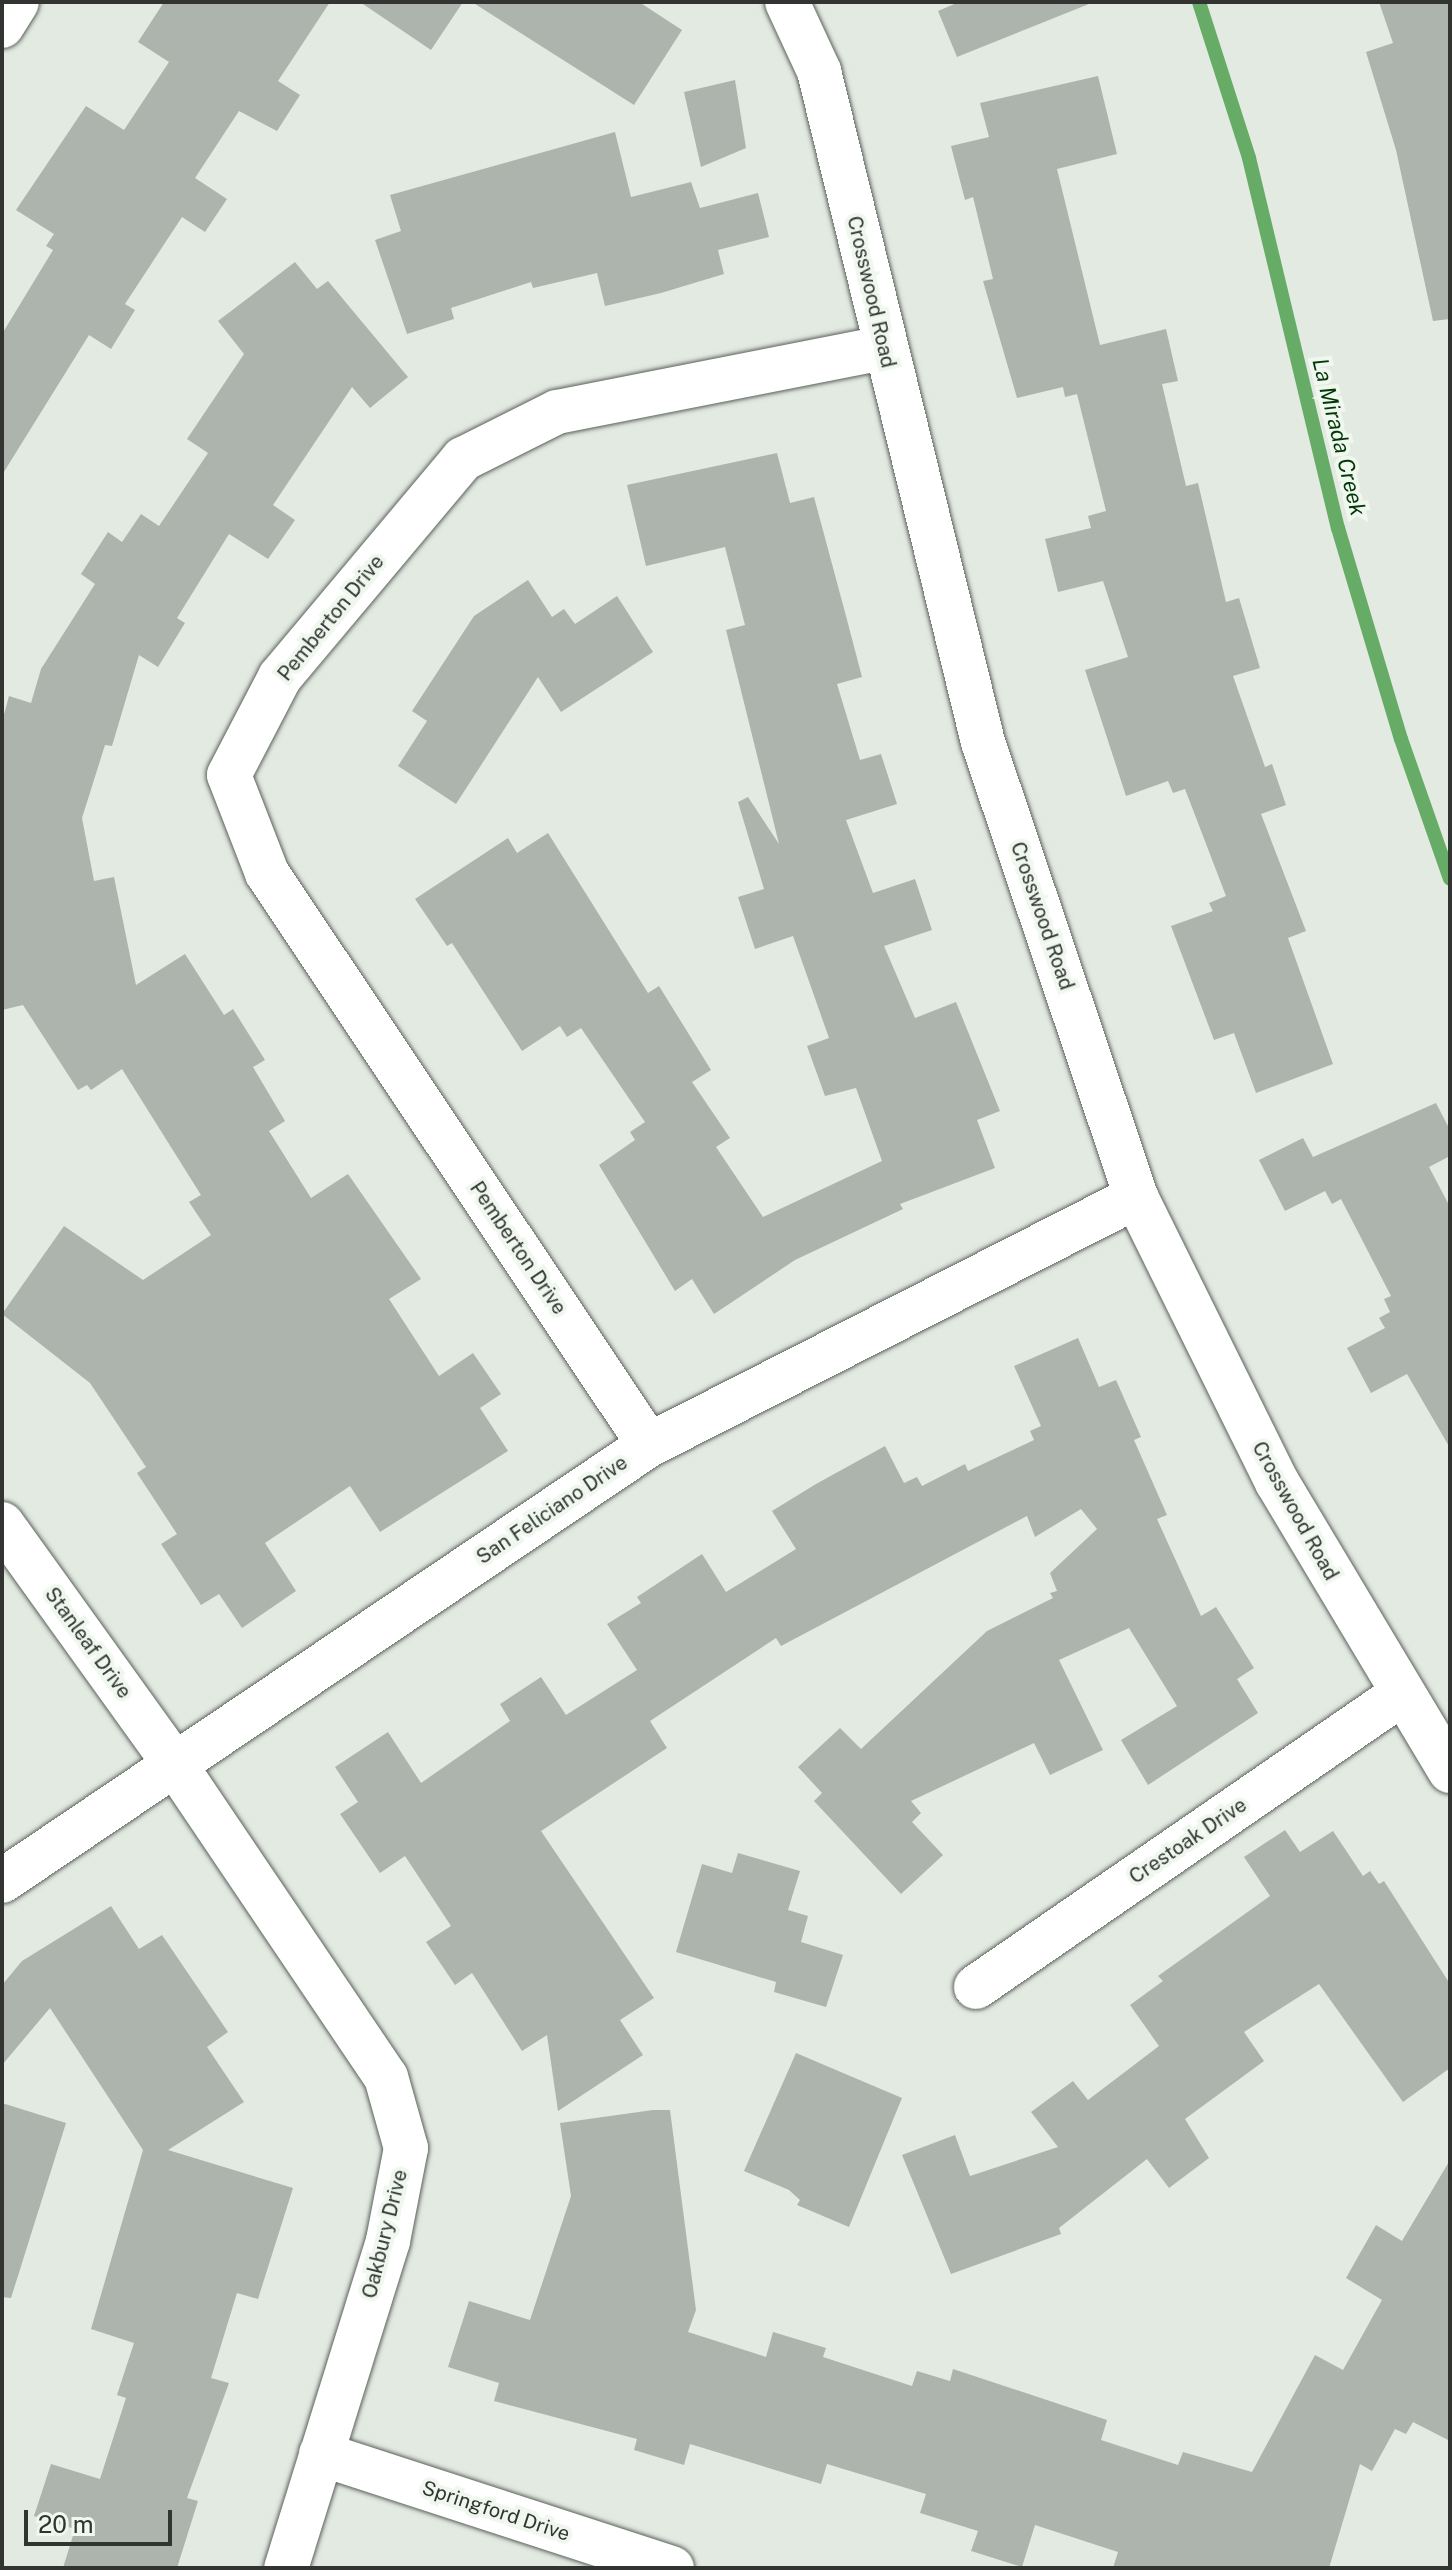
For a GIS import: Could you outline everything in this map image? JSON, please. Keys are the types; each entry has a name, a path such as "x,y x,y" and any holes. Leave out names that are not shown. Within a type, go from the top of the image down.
{"street":[{"path":"2,26 17,2"},
{"name":"Crosswood Road","path":"787,2 819,71 884,348 983,742 1136,1197 1277,1482 1400,1695 1450,1771"},
{"name":"Pemberton Drive","path":"649,1445 267,873 229,775 280,677 463,459 557,412 884,348"},
{"name":"San Feliciano Drive","path":"2,1881 649,1445 1136,1197"},
{"name":"Stanleaf Drive","path":"2,1524 174,1763"},
{"name":"Crestoak Drive","path":"976,1987 1400,1695"},
{"name":"Oakbury Drive","path":"174,1763 386,2077 406,2148 388,2241 286,2568"},
{"name":"Springford Drive","path":"321,2454 672,2568"}],"building":[{"path":"164,2 330,2 278,81 300,95 277,131 239,111 195,178 227,199 205,232 182,217 125,304 135,310 111,349 89,335 2,475 2,334 53,250 46,246 54,234 16,210 86,106 124,130 169,62 138,42"},
{"path":"360,2 463,2 431,50"},
{"path":"472,2 639,2 682,30 634,105"},
{"path":"959,2 1089,4 957,57 938,11"},
{"path":"1379,2 1450,2 1450,319 1433,321 1396,150 1366,52 1393,43"},
{"path":"1098,76 1117,154 1057,169 1100,345 1166,329 1178,381 1162,384 1186,486 1198,483 1226,602 1239,598 1260,668 1233,676 1265,767 1272,764 1286,805 1261,814 1306,931 1288,938 1333,1064 1256,1093 1234,1033 1214,1040 1171,926 1213,911 1209,903 1226,896 1185,789 1173,793 1168,781 1126,796 1085,670 1128,657 1103,581 1058,592 1045,539 1091,528 1088,516 1106,511 1077,394 1065,397 1063,387 1017,398 983,281 993,279 973,197 965,200 951,146 989,137 980,103"},
{"path":"735,80 746,148 701,167 684,92"},
{"path":"615,132 631,197 691,182 700,208 758,193 769,237 718,250 724,274 661,293 605,306 597,273 533,288 531,282 451,308 454,319 407,334 375,240 401,231 390,195"},
{"path":"295,262 317,289 328,281 408,377 370,408 352,387 273,505 295,520 268,559 229,534 177,618 185,623 158,667 139,655 112,746 105,745 82,818 94,881 114,877 136,985 185,954 224,1015 233,1009 265,1060 253,1067 285,1121 269,1131 311,1198 348,1174 421,1279 389,1299 439,1376 473,1353 501,1394 480,1408 508,1451 380,1532 350,1486 265,1543 296,1591 242,1628 219,1594 201,1605 161,1544 177,1534 137,1473 146,1467 90,1383 2,1314 64,1226 143,1280 211,1235 189,1202 201,1195 122,1069 91,1090 87,1085 78,1090 23,1005 2,1010 2,722 9,696 31,703 41,669 95,584 81,574 108,532 122,542 141,514 159,526 208,453 187,439 244,354 218,321"},
{"path":"777,453 790,503 814,497 862,677 837,684 860,760 881,754 897,804 846,820 873,893 915,879 932,930 884,946 915,1018 956,1002 1000,1111 977,1120 995,1168 900,1204 903,1209 795,1260 714,1314 692,1279 675,1291 599,1165 635,1140 630,1132 645,1122 581,1028 567,1037 560,1026 522,1051 452,943 447,946 415,899 508,838 517,853 548,833 648,993 659,986 711,1070 692,1082 730,1138 716,1147 763,1217 882,1161 856,1088 825,1096 807,1046 829,1038 793,936 755,949 738,897 764,889 738,802 748,797 779,844 726,630 745,625 725,547 646,566 627,485"},
{"path":"528,580 552,617 564,609 575,624 617,596 653,652 561,712 538,677 456,804 398,766 427,721 412,711 474,616"},
{"path":"1436,1103 1450,1130 1450,1156 1429,1167 1450,1207 1450,1448 1407,1374 1371,1393 1347,1348 1385,1328 1379,1318 1390,1312 1384,1299 1391,1296 1341,1199 1332,1204 1325,1191 1285,1211 1259,1160 1303,1138 1313,1157"},
{"path":"1078,1338 1099,1387 1116,1380 1141,1437 1134,1440 1167,1515 1157,1519 1201,1616 1216,1607 1254,1668 1237,1679 1258,1713 1148,1785 1121,1740 1177,1706 1129,1628 1059,1660 1103,1750 1050,1775 1034,1743 911,1801 921,1813 912,1822 943,1855 901,1894 814,1801 822,1793 798,1767 840,1728 861,1749 987,1631 1053,1598 1050,1593 1057,1591 1050,1573 1097,1529 1081,1509 1035,1537 1027,1516 781,1646 776,1638 650,1721 667,1748 541,1831 654,1998 620,2020 643,2055 558,2111 547,2035 522,2051 472,1973 455,1985 426,1942 451,1926 405,1856 380,1873 340,1814 358,1802 335,1767 388,1732 421,1783 510,1721 500,1704 541,1677 566,1715 637,1670 607,1624 641,1603 637,1597 702,1554 726,1592 796,1549 772,1511 816,1484 885,1446 904,1483 917,1477 922,1486 965,1464 968,1471 1034,1440 1030,1431 1041,1426 1014,1366"},
{"path":"1285,1830 1300,1852 1333,1831 1363,1876 1370,1871 1379,1884 1384,1881 1450,1984 1450,2068 1403,2102 1319,1984 1244,2032 1264,2061 1185,2119 1209,2158 1169,2188 1147,2159 1059,2228 1061,2234 951,2274 902,2155 955,2135 970,2176 1058,2147 1031,2112 1073,2081 1088,2100 1159,2046 1130,2005 1163,1981 1158,1976 1270,1896 1244,1857"},
{"path":"738,1853 800,1871 788,1910 808,1916 801,1942 843,1955 826,2007 774,1992 776,1982 676,1952 702,1864 732,1873"},
{"path":"111,1906 139,1949 162,1935 228,2032 207,2047 244,2102 168,2150 293,2188 258,2299 237,2293 211,2378 229,2383 187,2498 198,2501 177,2568 63,2568 75,2529 34,2516 51,2464 100,2479 126,2398 117,2395 134,2343 91,2329 143,2150 50,2008 2,2065 2,1985 22,1961"},
{"path":"796,2053 902,2098 849,2227 797,2205 800,2200 789,2190 744,2171"},
{"path":"2,2103 66,2123 11,2298 2,2297"},
{"path":"670,2110 696,2310 688,2332 766,2357 773,2332 826,2348 823,2357 912,2386 917,2371 950,2381 953,2369 1107,2420 1101,2440 1178,2465 1183,2452 1252,2472 1315,2355 1343,2370 1382,2300 1346,2278 1376,2225 1402,2241 1450,2160 1450,2441 1413,2422 1406,2434 1395,2429 1372,2471 1360,2464 1329,2568 1113,2568 1118,2552 1035,2525 1022,2567 971,2551 978,2531 920,2513 926,2494 827,2464 821,2484 690,2444 684,2465 634,2450 637,2439 494,2401 499,2383 448,2367 469,2301 530,2320 571,2196 560,2123"}],"waterway":[{"name":"La Mirada Creek","path":"1199,2 1249,158 1338,528 1401,739 1450,879"}]}
